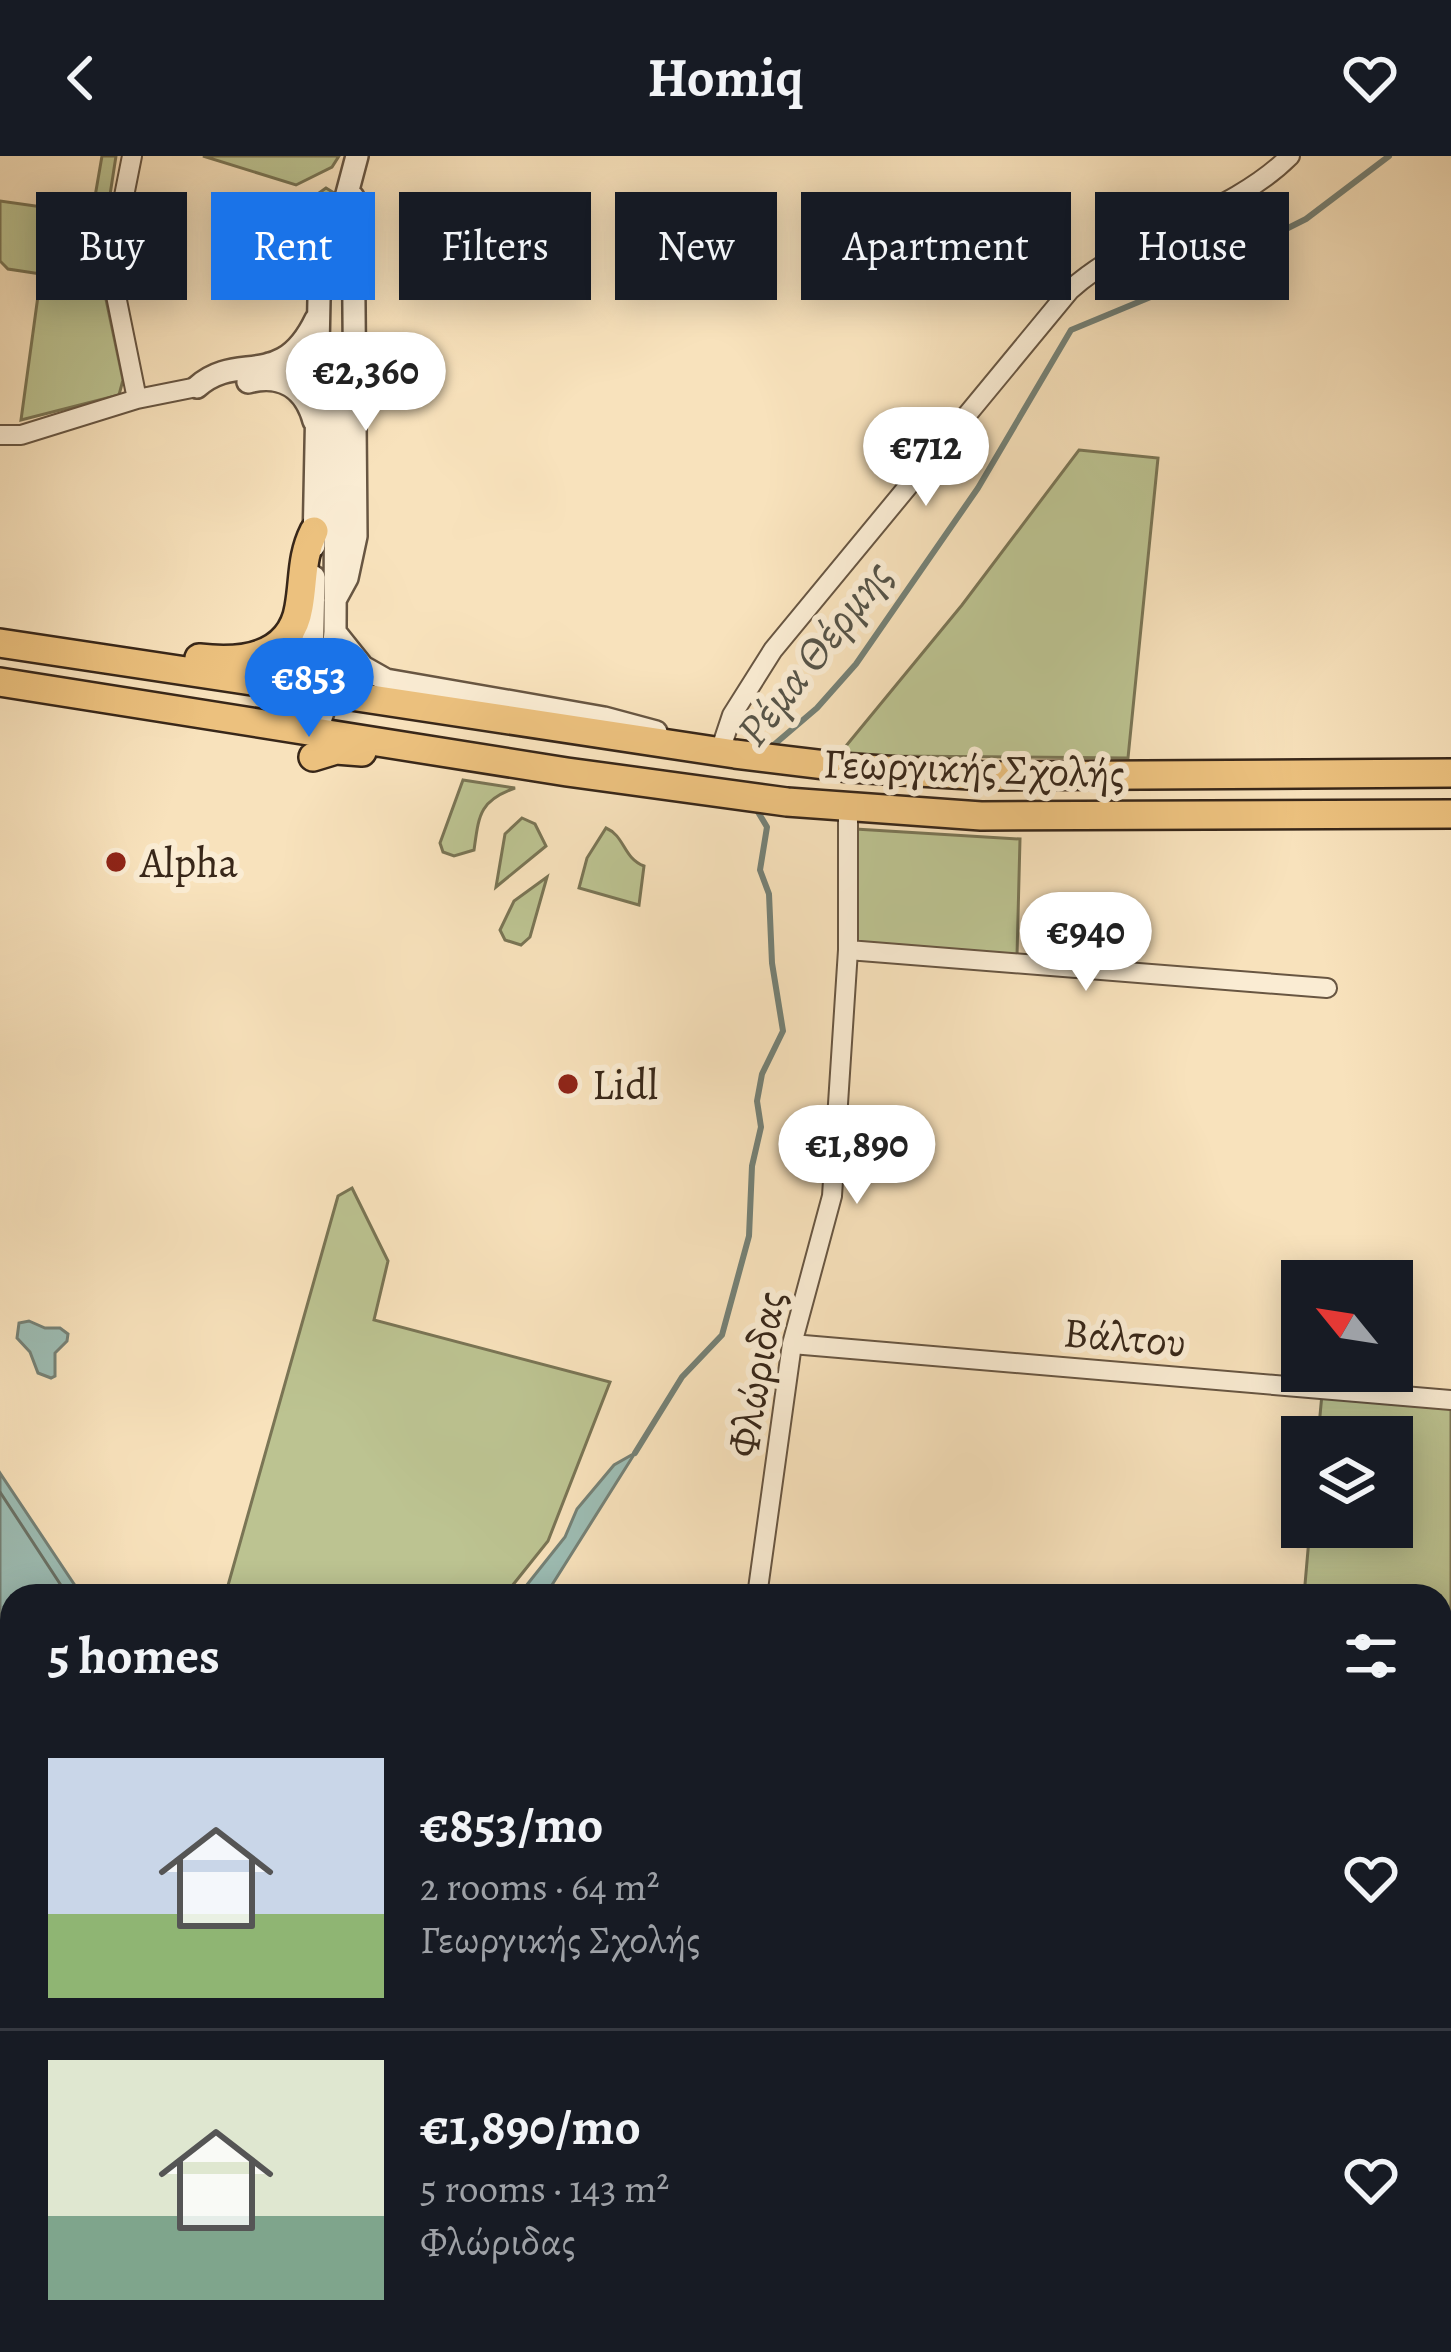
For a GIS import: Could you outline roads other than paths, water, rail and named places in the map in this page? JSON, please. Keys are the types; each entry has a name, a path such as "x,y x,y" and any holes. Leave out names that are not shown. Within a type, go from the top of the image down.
{"main road":[{"path":"0,640 48,637 221,661 257,656 281,643 294,626 305,548 314,532"},
{"name":"Γεωργικής Σχολής","path":"0,640 465,754 787,802 1024,816 1451,814"},
{"name":"Γεωργικής Σχολής","path":"0,682 268,722 312,718 987,776 1451,773"}],"street":[{"path":"131,156 122,252 110,266 129,324 137,399"},
{"path":"312,718 320,288 355,156"},
{"path":"335,600 347,578 356,536 355,156"},
{"path":"335,632 364,667 386,680 604,718 728,752 732,715 773,650 1070,290 1118,256 1263,180 1291,156"},
{"path":"196,387 208,378 269,364 296,351 319,313"},
{"path":"269,364 297,365 318,373 334,392 338,415 335,632 312,718"},
{"path":"0,435 21,435 137,399 196,387 216,390 261,378 282,381 307,401 315,428"},
{"name":"Φλώριδας","path":"759,1584 792,1344 832,1196 848,950 848,807"},
{"path":"848,950 1327,988"},
{"name":"Βάλτου","path":"792,1344 1451,1400"}],"water":[{"path":"29,1321 68,1334 55,1353 55,1376 51,1378 38,1373 30,1352 17,1338 19,1323"},
{"path":"635,1453 553,1584 528,1584 565,1537 577,1509 614,1465"},
{"path":"0,1473 74,1584 0,1584"}],"waterway":[{"name":"Ρέμα Θέρμης","path":"769,749 817,708 856,664 978,488 1071,330 1153,296 1306,219 1389,156"},
{"name":"Ρέμα Θέρμης","path":"635,1453 682,1377 722,1335 749,1236 752,1166 761,1127 757,1101 762,1074 783,1031 772,963 769,894 760,870 767,827 755,807"}],"place":[{"name":"Alpha","path":"116,862"},
{"name":"Lidl","path":"568,1084"}]}
